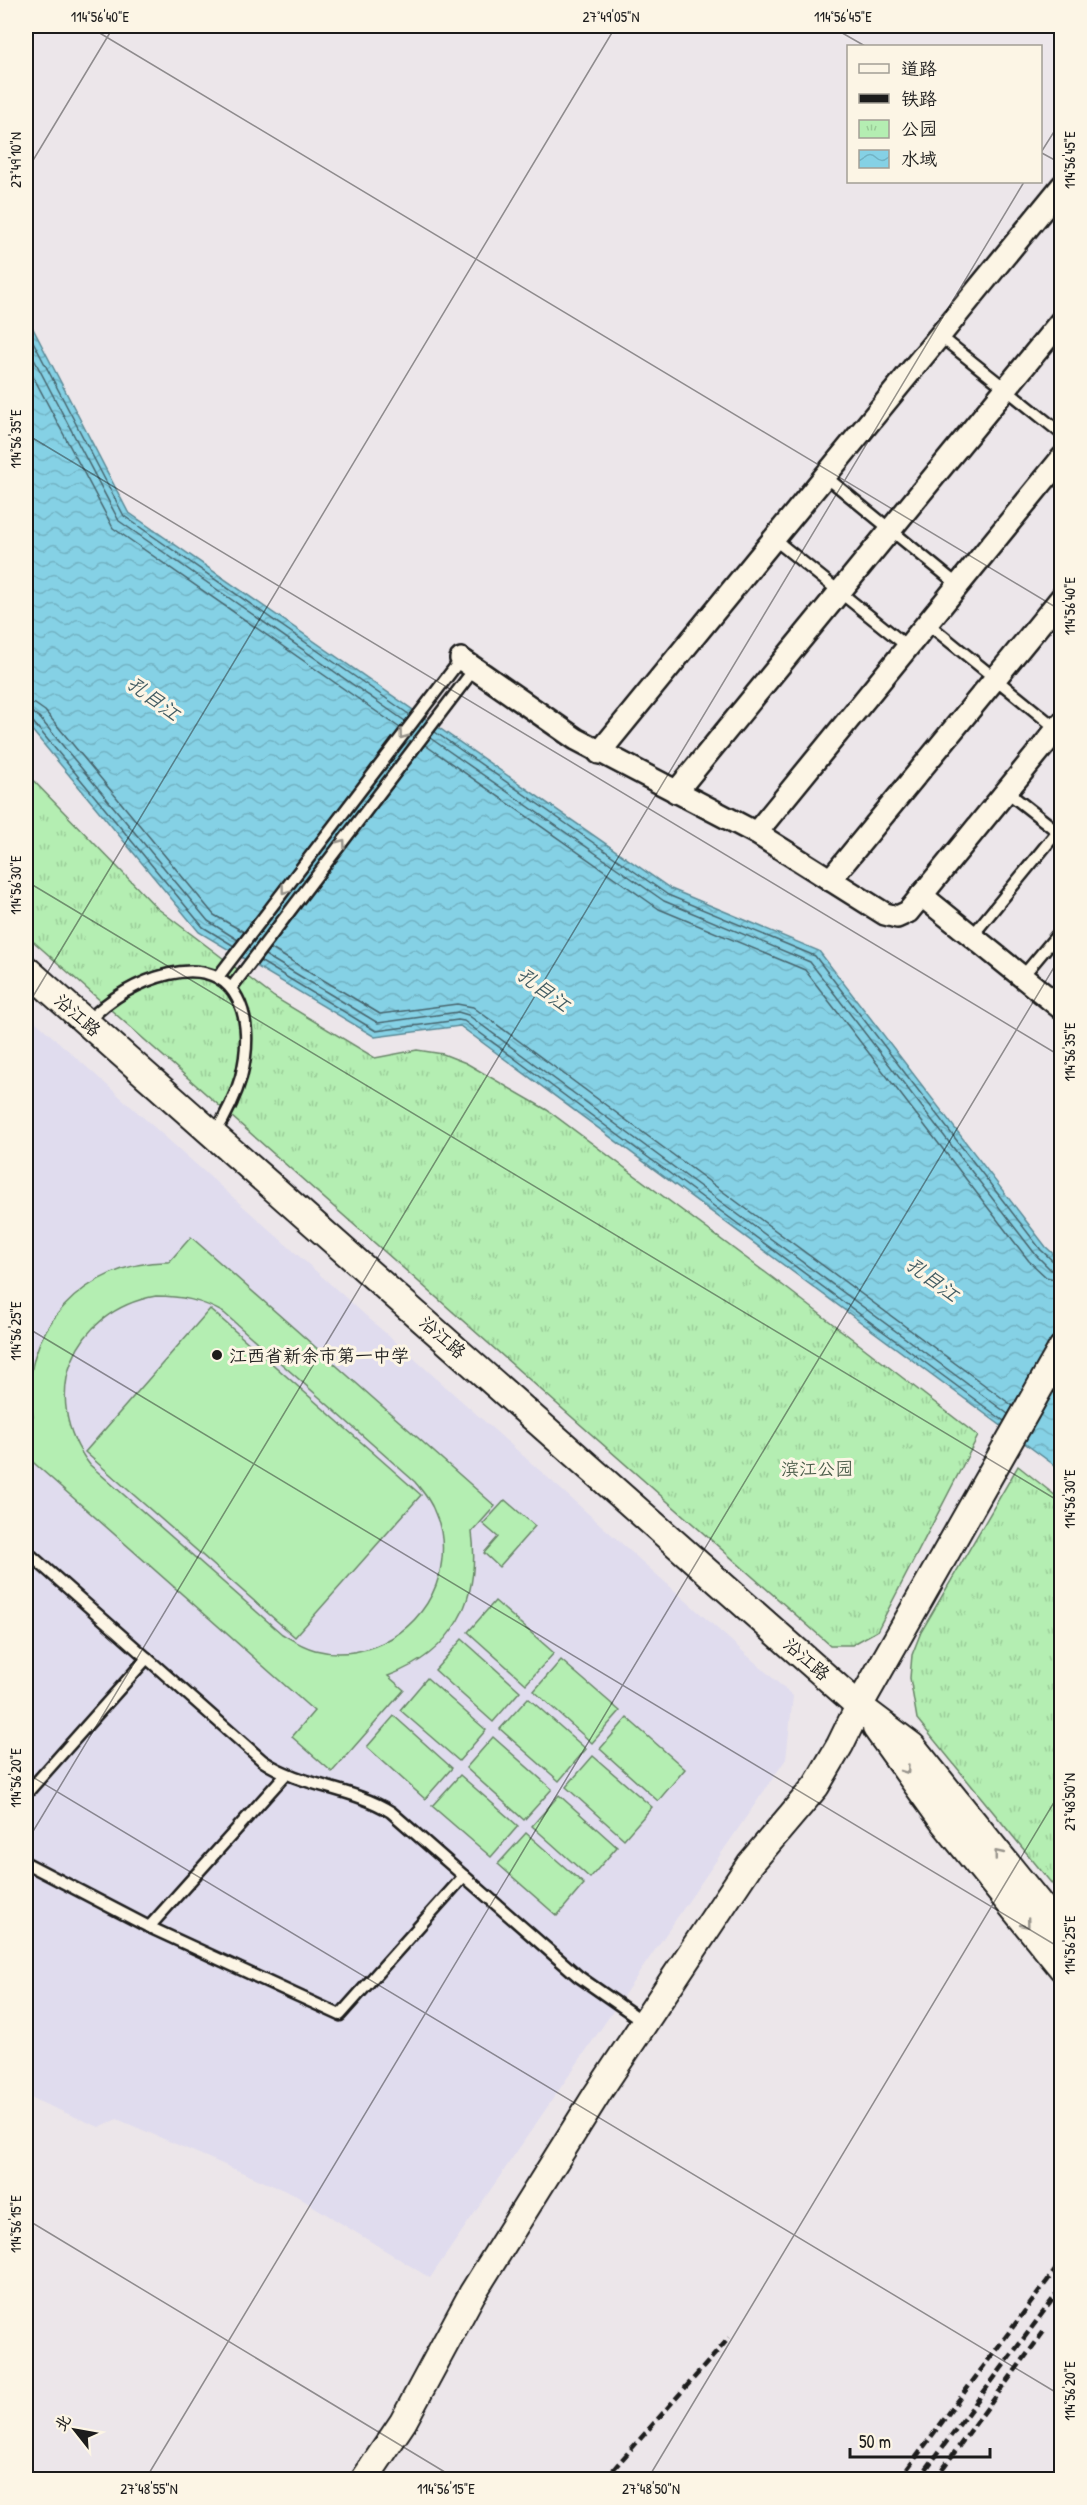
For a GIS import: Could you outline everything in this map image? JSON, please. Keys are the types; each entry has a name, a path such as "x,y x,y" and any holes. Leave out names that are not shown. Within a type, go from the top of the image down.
{"street":[{"path":"599,753 1060,191"},
{"path":"676,792 1062,320"},
{"path":"756,833 1062,458"},
{"path":"830,880 1062,597"},
{"path":"468,664 553,725 599,753 756,833 885,914 897,917 908,912 1059,726"},
{"path":"921,895 1062,1008"},
{"name":"沿江路","path":"26,969 860,1706 912,1746 1062,1932"},
{"path":"364,2480 418,2397 472,2294 597,2094 750,1864 816,1786 1062,1348"},
{"name":"沿江路","path":"860,1706 942,1820 1062,1968"}],"lane":[{"path":"940,336 1062,434"},
{"path":"825,477 958,585"},
{"path":"774,539 908,647"},
{"path":"927,623 1059,726"},
{"path":"218,977 439,689 468,664"},
{"path":"232,987 452,699 468,664"},
{"path":"972,936 1060,831 1006,791"},
{"path":"1022,976 1062,928"},
{"path":"87,1023 103,1006 119,994 156,977 193,971 211,973 232,987 239,998 244,1017 244,1057 234,1097 214,1135"},
{"path":"26,1551 254,1754 286,1774 355,1794 379,1805 401,1821 578,1976 644,2022"},
{"path":"26,1794 147,1658"},
{"path":"149,1927 286,1774"},
{"path":"26,1863 149,1927 340,2015 464,1876"}],"shaded area":[{"name":"江西省新余市第一中学","path":"26,1013 793,1696 786,1759 430,2278 295,2195 117,2119 99,2127 26,2096"}],"green space":[{"name":"滨江公园","path":"26,773 157,908 274,997 375,1058 417,1050 443,1054 466,1063 547,1110 785,1287 978,1436 877,1631 852,1645 830,1645 26,935"},
{"path":"191,1237 495,1506 472,1532 474,1557 472,1580 467,1601 458,1620 446,1638 430,1653 411,1666 388,1676 404,1690 332,1772 292,1737 314,1711 26,1456 26,1425 33,1416 30,1385 35,1356 46,1330 64,1307 85,1288 111,1273 139,1265 169,1262","holes":["156,1296 199,1302 224,1313 415,1482 427,1497 438,1520 442,1536 439,1576 432,1595 421,1611 408,1626 392,1638 355,1652 335,1653 315,1650 294,1641 282,1634 90,1465 74,1439 67,1412 66,1386 72,1361 84,1338 103,1319 127,1305"]},
{"path":"210,1309 421,1495 295,1637 85,1452"},
{"path":"1018,1466 1061,1500 1061,1895 917,1719 910,1678 912,1655 921,1632"},
{"path":"505,1500 535,1526 499,1567 484,1553 498,1537 483,1524"},
{"path":"495,1601 554,1653 526,1684 468,1632"},
{"path":"462,1639 520,1691 493,1722 435,1670"},
{"path":"561,1660 620,1711 592,1743 534,1691"},
{"path":"427,1678 486,1730 459,1761 400,1710"},
{"path":"528,1698 586,1749 559,1781 500,1729"},
{"path":"394,1716 452,1768 425,1799 367,1747"},
{"path":"627,1718 685,1769 658,1801 600,1749"},
{"path":"493,1737 552,1789 524,1820 466,1768"},
{"path":"593,1756 652,1807 624,1839 566,1787"},
{"path":"460,1775 518,1826 491,1857 432,1806"},
{"path":"559,1795 617,1847 590,1878 532,1826"},
{"path":"526,1833 584,1884 557,1916 498,1864"}],"water":[{"name":"孔目江","path":"26,315 128,512 671,889 819,951 1046,1247 1061,1261 1061,1470 460,1026 375,1037 199,932 26,723"}],"railway":[{"path":"899,2480 1062,2261"},
{"path":"918,2480 1062,2287"},
{"path":"934,2480 1045,2330"},
{"path":"604,2480 729,2338"}],"place":[{"name":"江西省新余市第一中学","path":"217,1355"}]}
